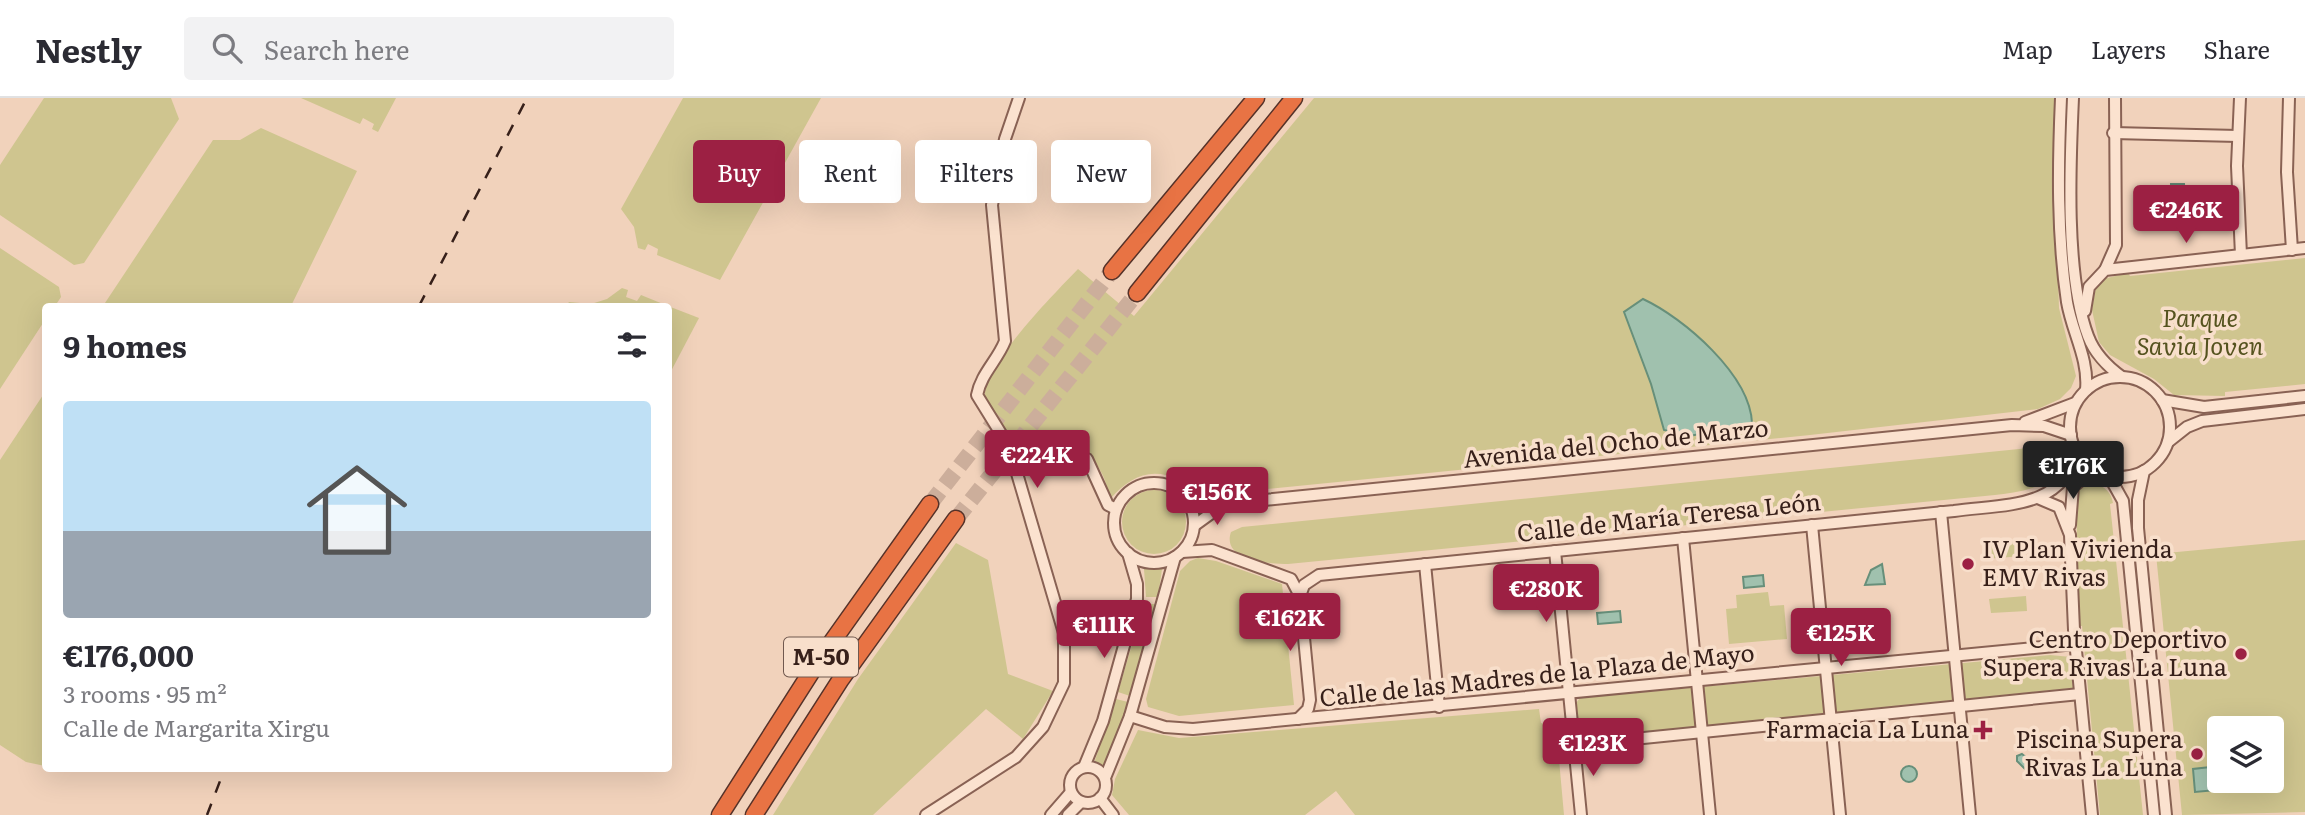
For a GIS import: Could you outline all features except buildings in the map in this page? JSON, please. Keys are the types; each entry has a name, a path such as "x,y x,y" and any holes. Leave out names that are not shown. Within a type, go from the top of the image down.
{"highway":[{"path":"1112,271 1256,98"},
{"path":"1137,293 1294,98"},
{"name":"M-50","path":"720,815 817,663 930,504"},
{"name":"M-50","path":"754,815 841,678 956,519"}],"street":[{"path":"926,815 1016,757 1043,727 1064,683 1064,633 1016,470 1003,437 977,395 980,381 998,359 1005,341 992,205 1005,139 1019,98"},
{"path":"2061,98 2062,254 2070,315 2086,368 2086,390"},
{"path":"2073,98 2072,213 2079,302 2088,338 2100,356 2122,377 2149,386 2162,400 2170,420 2168,442 2159,459 2144,471 2127,477 2104,474 2086,476 2073,487 2070,535 2075,644 2092,815"},
{"path":"2115,98 2113,133 2116,245 2120,257 2133,266"},
{"path":"2240,98 2238,136 2241,255"},
{"path":"2289,98 2287,172 2292,250"},
{"path":"2113,133 2238,136"},
{"path":"2084,323 2089,287 2105,270 2116,245"},
{"path":"2105,270 2305,248"},
{"path":"2040,499 2064,481 2072,468 2076,452 2070,419 2076,403 2086,390 2102,380 2122,377"},
{"path":"2162,400 2204,407 2305,396"},
{"name":"Avenida del Ocho de Marzo","path":"2012,425 2076,403"},
{"path":"2168,442 2187,427 2202,421 2305,409"},
{"name":"Avenida del Ocho de Marzo","path":"1187,499 1224,504 2012,425 2044,426 2071,435"},
{"path":"2076,452 2104,474 2123,500 2154,815"},
{"path":"1016,470 1078,457 1087,459 1108,505 1116,509"},
{"path":"2144,471 2138,500 2138,528 2166,815"},
{"path":"1051,815 1071,792 1072,776 1084,767 1103,721 1137,599 1137,584 1128,553 1115,533 1116,509 1133,488 1150,483 1168,485 1187,499 1194,513 1192,537 1179,554 1130,716 1104,778 1105,789 1100,798 1091,803 1082,802 1071,792"},
{"path":"2040,499 2059,507 2070,535"},
{"name":"Calle de María Teresa León","path":"1300,596 1304,585 1318,575 1941,512 2040,499"},
{"path":"1195,525 1224,504"},
{"path":"1941,512 1970,815"},
{"path":"1812,525 1840,815"},
{"path":"1683,538 1710,815"},
{"path":"1128,553 1151,563 1179,554 1212,550 1243,564 1285,575 1300,596 1310,701 1308,709 1298,719"},
{"path":"1555,551 1581,815"},
{"path":"1424,564 1439,707"},
{"name":"Calle de las Madres de la Plaza de Mayo","path":"1130,716 1180,729 1325,718 2075,644"},
{"path":"1574,745 2080,694"},
{"path":"1310,701 1325,718"},
{"path":"1084,767 1095,768 1104,778"},
{"path":"1100,798 1113,815"},
{"path":"1068,815 1082,802"}],"green space":[{"path":"44,98 171,98 179,119 84,263 74,265 0,215 0,165"},
{"path":"301,98 396,98 378,132 372,129 374,124 363,118 360,124"},
{"path":"683,98 821,98 785,163 785,140 693,140 693,203 763,203 720,280 657,255 658,249 648,244 645,250 638,248 634,227 621,209"},
{"path":"1314,98 2057,98 2055,173 2059,308 2076,376 2071,388 2060,399 2038,409 1810,435 1208,495 1169,476 1150,474 1133,479 1111,498 1103,475 1086,453 1058,450 1027,462 1017,453 985,399 987,385 1006,350 1078,269 1134,316","holes":["1625,312 1752,423 1664,430"]},
{"path":"261,128 357,171 292,303 105,303 213,140 240,140"},
{"path":"0,248 59,287 61,297 57,303 42,303 42,325 0,389"},
{"name":"Parque Savia Joven","path":"2305,258 2305,384 2225,392 2225,396 2174,395 2154,379 2110,355 2099,342 2092,310 2096,287 2103,279 2128,273 2130,276"},
{"path":"622,288 628,290 626,297 637,301 641,295 661,303 594,303 607,299"},
{"path":"672,308 699,318 672,369"},
{"path":"42,397 42,765 26,762 0,745 0,460"},
{"path":"2038,447 2056,449 2062,454 2061,465 2056,474 2039,486 1995,495 1288,564 1249,559 1233,549 1230,542 1231,532 1242,527"},
{"path":"2095,483 2107,490 2113,503 2110,504 2143,815 2100,815 2082,626 2079,626 2076,495 2085,484"},
{"path":"1154,490 1172,496 1180,504 1186,522 1180,540 1172,548 1154,554 1136,548 1128,540 1122,522 1128,504 1136,496"},
{"path":"2305,540 2305,812 2182,815 2156,554"},
{"path":"2020,541 2022,556 1986,559 1984,544"},
{"path":"956,543 988,560 1008,674 1053,691 1023,739 986,709 873,815 773,815 858,679"},
{"path":"1198,558 1216,561 1282,584 1294,705 1179,716 1148,707 1146,699 1180,571 1190,561"},
{"path":"1144,569 1162,569 1158,597 1146,597"},
{"path":"1768,592 1770,606 1784,605 1787,639 1729,644 1726,609 1737,608 1736,595"},
{"path":"2026,596 2027,611 1991,613 1989,599"},
{"path":"1144,604 1156,604 1130,696 1118,692"},
{"path":"2050,655 2071,657 2073,688 1583,738 1578,734 1576,703 1580,698"},
{"path":"1116,699 1128,702 1104,769 1094,763"},
{"path":"1539,709 1541,723 1556,726 1564,815 1355,815 1336,791 1305,815 1129,815 1112,795 1115,779 1138,730 1179,738"}],"shaded area":[{"path":"2171,184 2184,184 2185,205 2172,206"},
{"path":"1643,299 1677,320 1712,350 1740,386 1752,423 1690,436 1664,430 1651,384 1624,312"},
{"path":"1882,564 1885,584 1865,585 1871,570"},
{"path":"1763,575 1764,586 1744,588 1743,577"},
{"path":"1620,611 1621,622 1598,624 1597,613"},
{"path":"2022,754 2036,765 2035,770 2026,770 2017,761 2017,756"},
{"path":"1909,766 1915,768 1915,780 1909,782 1903,780 1901,774 1903,768"},
{"path":"2207,767 2207,791 2195,792 2193,769"}],"tunnel":[{"path":"930,504 1112,271"},
{"path":"956,519 1137,293"}],"railway":[{"path":"421,303 527,98"},
{"path":"207,815 223,772"}],"place":[{"name":"IV Plan Vivienda EMV Rivas","path":"1968,564"},
{"name":"Centro Deportivo Supera Rivas La Luna","path":"2241,654"},
{"name":"Farmacia La Luna","path":"1983,730"},
{"name":"Piscina Supera Rivas La Luna","path":"2197,754"}]}
